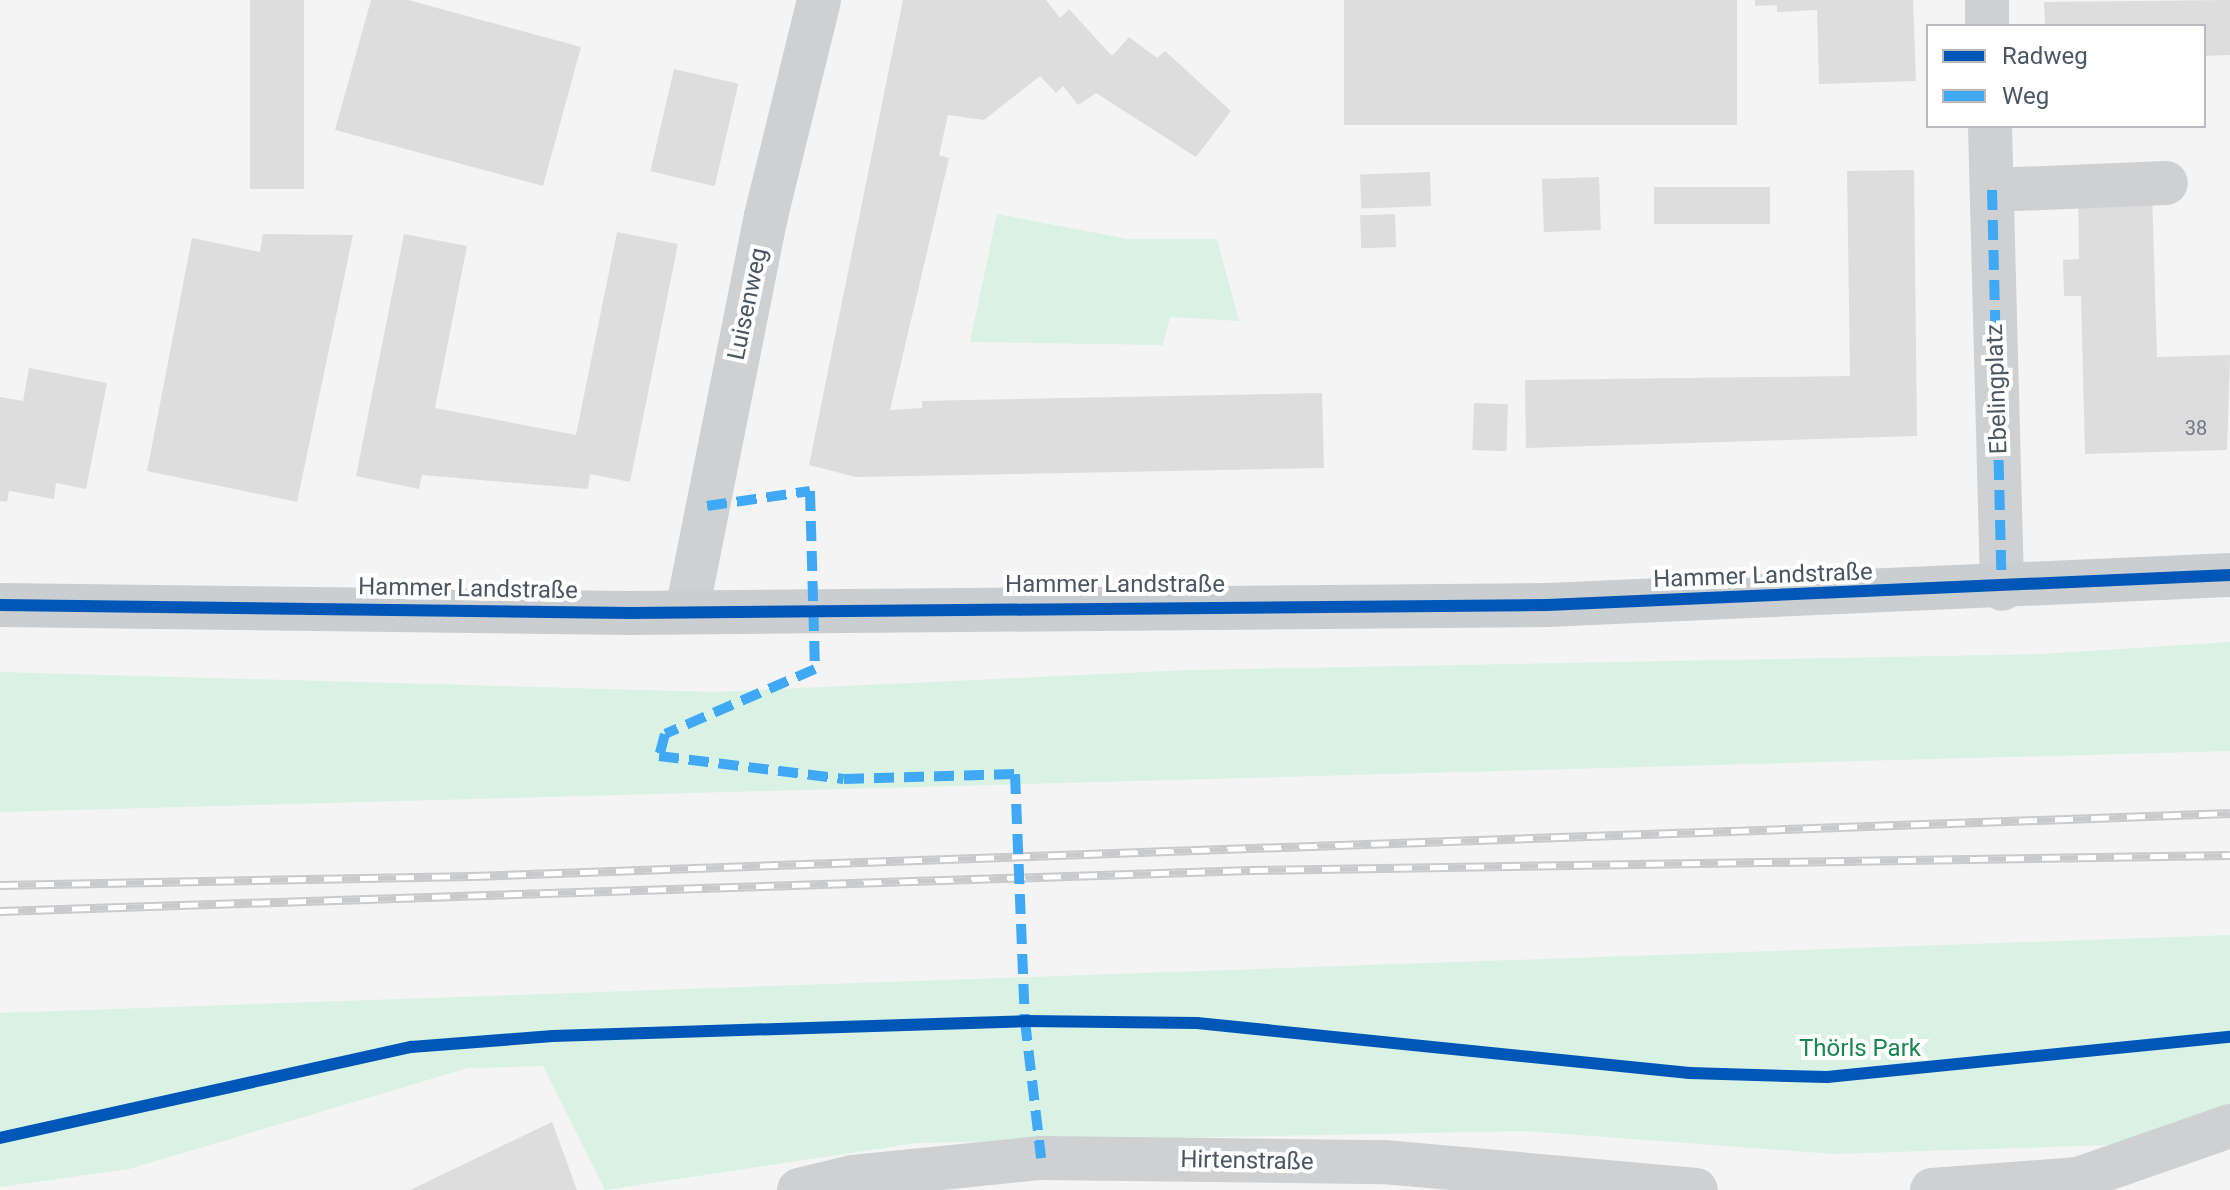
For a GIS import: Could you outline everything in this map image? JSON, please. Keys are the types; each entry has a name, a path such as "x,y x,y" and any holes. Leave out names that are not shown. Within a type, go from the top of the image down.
{"main road":[{"name":"Hammer Landstraße","path":"0,605 687,611 1547,605 2002,589 2230,575"}],"street":[{"name":"Luisenweg","path":"687,611 766,216 819,0"},
{"path":"1987,0 1987,24"},
{"name":"Ebelingplatz","path":"1990,128 2002,589"},
{"path":"1992,190 2166,183"},
{"path":"1932,1190 2078,1179 2230,1126"},
{"name":"Hirtenstraße","path":"799,1190 957,1165 1128,1175 1384,1162 1696,1190"}],"green space":[{"path":"997,214 1128,239 1217,239 1239,321 1170,317 1163,345 970,342"},
{"path":"2230,642 2230,751 0,812 0,672 715,692 1190,670 2042,654"},
{"name":"Thörls Park","path":"2230,935 2230,1109 2138,1144 1834,1154 1526,1131 917,1143 605,1190 543,1066 468,1068 129,1169 0,1187 0,1013"}],"building":[{"path":"250,0 304,0 304,189 250,189"},
{"path":"371,0 408,0 581,47 543,186 335,130"},
{"path":"903,0 1046,0 1060,18 1069,9 1112,56 1129,37 1157,58 1165,51 1231,111 1196,157 1096,93 1078,105 1063,86 1056,93 1040,76 984,120 948,115 939,155 949,158 890,410 922,408 922,401 1322,393 1324,468 856,477 809,465"},
{"path":"1344,0 1737,0 1737,125 1344,125"},
{"path":"1755,0 1913,0 1916,81 1819,84 1817,10 1777,12 1777,5 1755,6"},
{"path":"2230,0 2230,55 2206,56 2206,24 2045,24 2044,2"},
{"path":"674,69 738,84 715,186 650,171"},
{"path":"1914,170 1917,436 1526,448 1525,380 1850,376 1847,171"},
{"path":"1430,172 1431,206 1361,208 1360,174"},
{"path":"1599,177 1601,230 1544,232 1542,179"},
{"path":"1654,187 1770,187 1770,224 1654,224"},
{"path":"2152,190 2157,357 2230,355 2227,450 2085,454 2081,296 2064,296 2063,260 2079,259 2078,192"},
{"path":"1395,214 1396,247 1361,248 1360,215"},
{"path":"617,232 678,244 630,482 590,474 588,489 422,475 419,489 356,476 404,234 467,246 435,408 576,435"},
{"path":"263,234 353,235 297,502 147,471 192,238 260,252"},
{"path":"29,368 107,383 86,489 56,483 54,499 9,491 7,502 0,501 0,397 23,401"},
{"path":"1474,403 1508,404 1506,451 1472,450"},
{"path":"552,1122 577,1190 410,1190"}],"railway":[{"path":"0,885 472,876 2230,813"},
{"path":"0,911 1250,870 2230,855"}],"marked path":[{"path":"1992,190 2002,589"},
{"path":"707,506 810,491 815,669 665,734 659,756 844,779 1015,774 1025,1021 1041,1158"}],"cycle path":[{"path":"0,605 630,613 1547,605 2230,575"},
{"path":"0,1138 411,1047 553,1036 1025,1021 1197,1023 1689,1073 1827,1077 2230,1037"}]}
